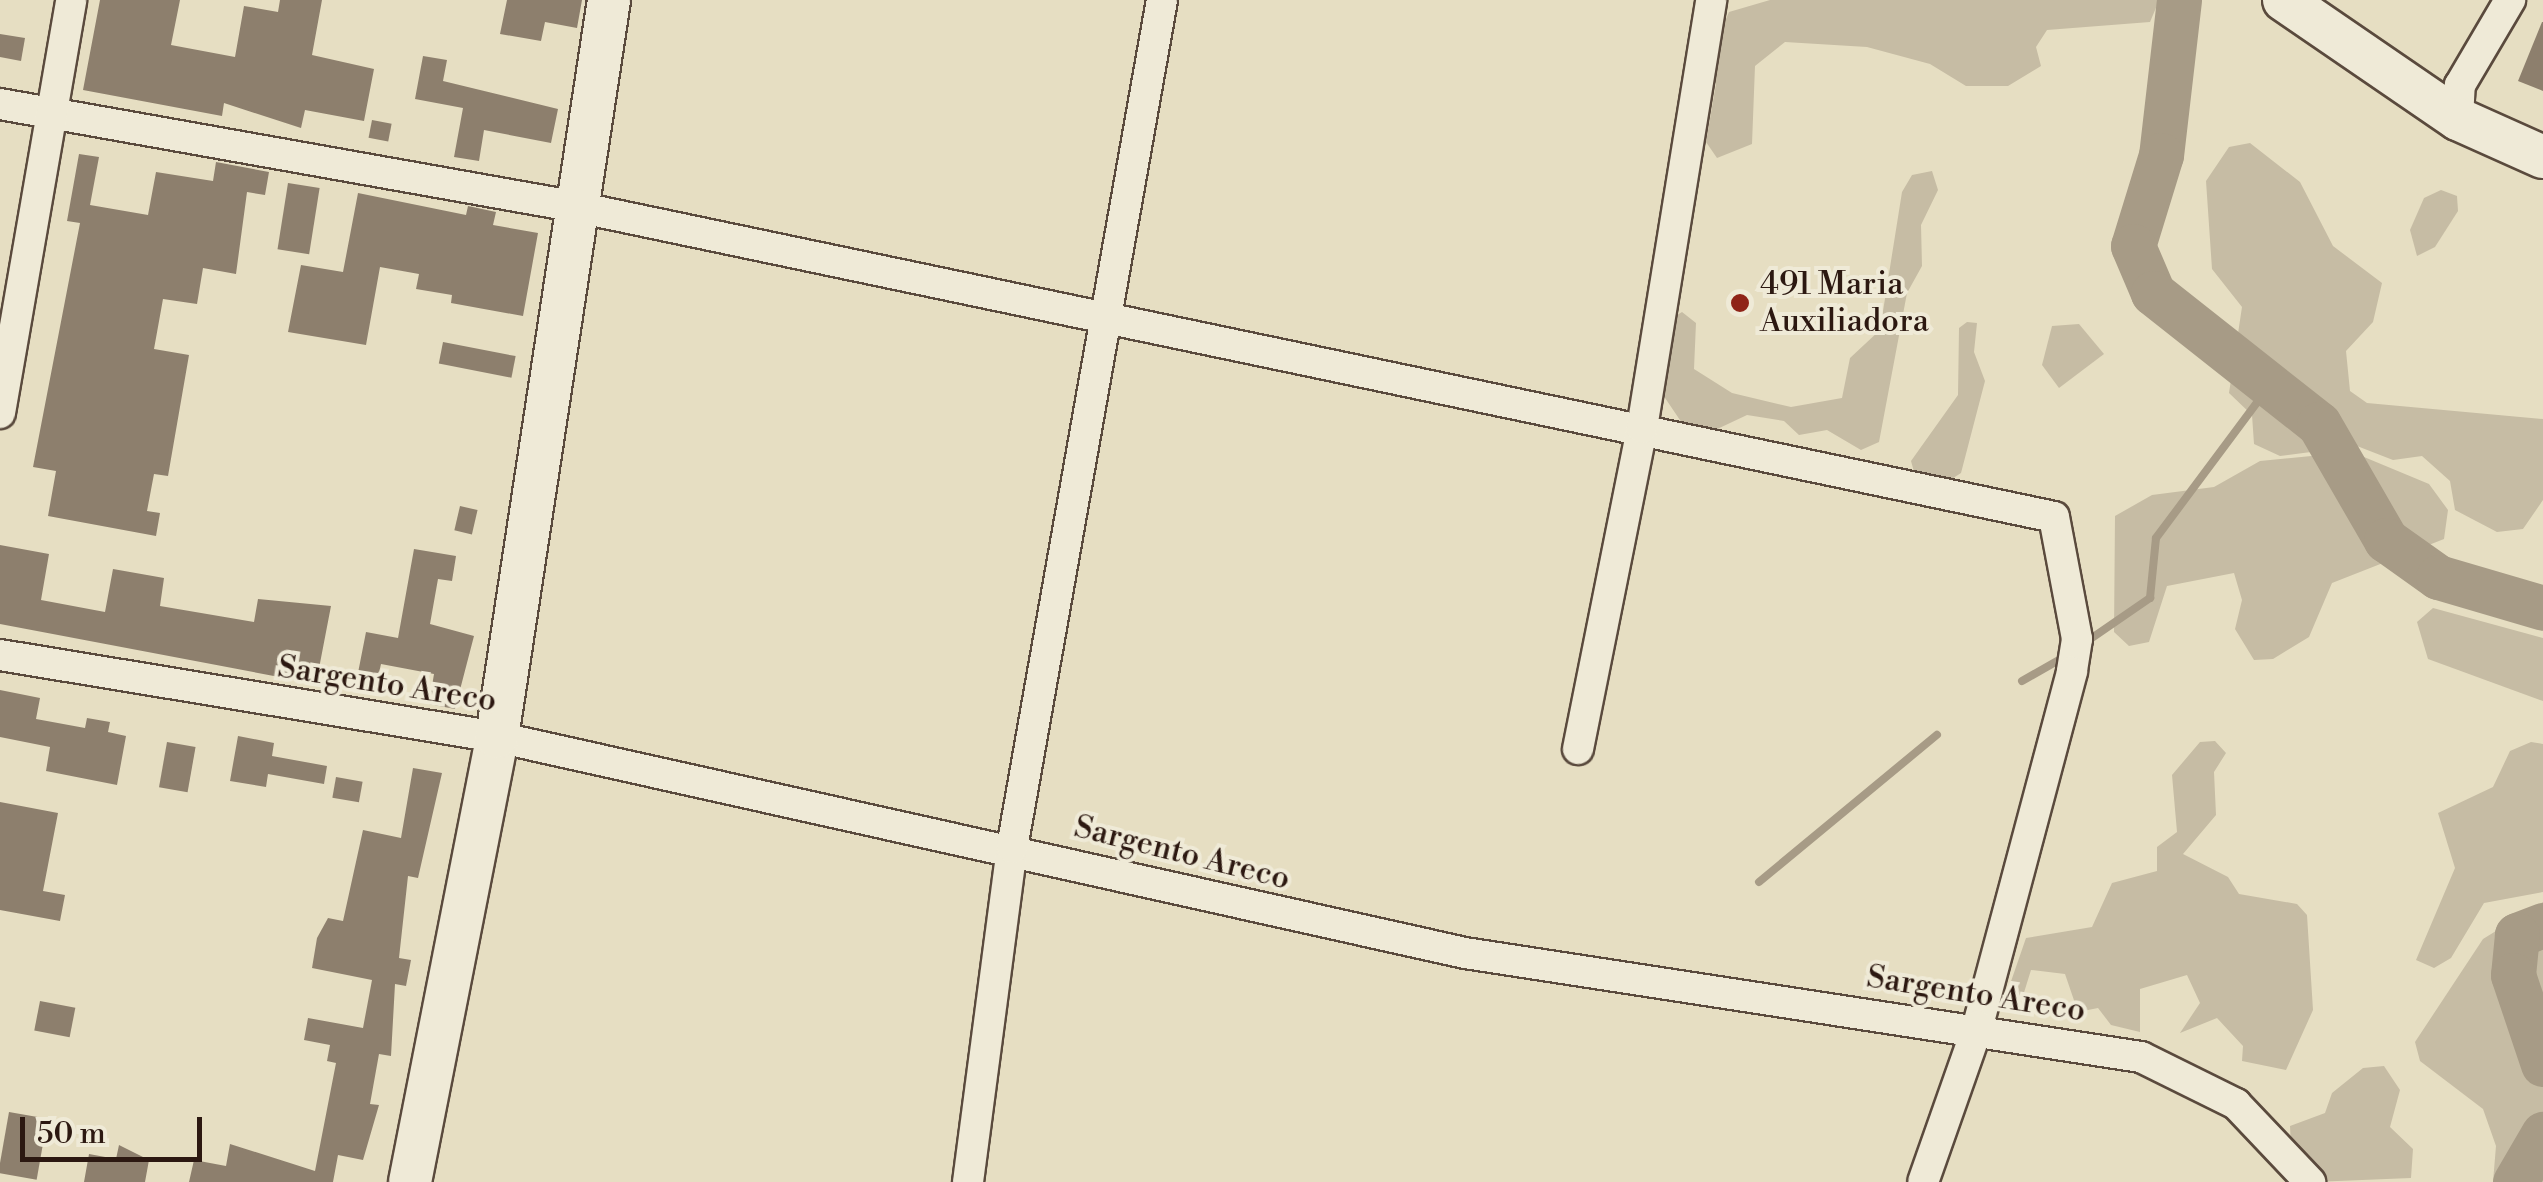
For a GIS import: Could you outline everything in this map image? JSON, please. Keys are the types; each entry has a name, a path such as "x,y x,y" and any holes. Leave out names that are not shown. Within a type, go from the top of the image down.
{"street":[{"path":"0,413 71,0"},
{"path":"410,1182 497,737 572,206 608,0"},
{"path":"968,1182 1012,848 1111,316 1162,0"},
{"path":"1578,749 1642,428 1710,0"},
{"path":"2284,0 2458,119 2543,157"},
{"path":"2458,119 2460,85 2510,0"},
{"path":"0,104 572,206 1111,316 2054,517 2077,639 2072,672 1978,1026 1923,1182"},
{"name":"Sargento Areco","path":"0,655 497,737 1012,848 1465,953 1978,1026 2166,1063 2236,1104 2310,1182"}],"shaded area":[{"path":"1770,0 2158,3 2150,22 2047,30 2036,47 2041,66 2008,86 1966,86 1930,64 1867,47 1785,42 1755,66 1752,144 1717,158 1706,142 1716,84 1706,66 1729,12"},
{"path":"2250,143 2300,182 2333,246 2382,283 2373,322 2346,351 2350,391 2367,403 2543,419 2543,500 2523,529 2497,532 2455,510 2450,481 2422,456 2393,460 2357,446 2280,456 2254,444 2252,415 2229,393 2242,307 2212,269 2206,181 2229,147"},
{"path":"1932,171 1938,190 1921,225 1922,266 1907,293 1879,442 1861,450 1827,430 1799,435 1784,421 1747,415 1713,431 1684,426 1661,392 1672,318 1682,312 1696,323 1694,369 1732,393 1791,407 1842,398 1850,358 1880,330 1902,192 1912,175"},
{"path":"2441,190 2457,196 2458,211 2435,247 2417,256 2410,230 2424,198"},
{"path":"1967,322 1977,323 1974,352 1985,381 1961,473 1944,484 1916,479 1911,461 1958,395 1959,328"},
{"path":"2079,324 2104,354 2059,388 2042,365 2052,326"},
{"path":"2352,452 2429,484 2448,510 2444,539 2332,583 2309,637 2273,659 2254,660 2235,629 2242,600 2234,573 2167,586 2149,642 2129,646 2114,632 2115,516 2152,495 2214,487 2260,461"},
{"path":"2433,608 2543,638 2543,701 2428,659 2417,622"},
{"path":"2215,741 2226,753 2214,772 2216,815 2183,854 2228,877 2239,894 2297,904 2307,915 2313,1010 2286,1070 2242,1061 2243,1046 2217,1018 2180,1033 2200,1003 2187,975 2140,989 2140,1032 2111,1025 2098,1008 2078,1012 2065,974 2031,970 2022,999 2007,993 2026,938 2092,927 2112,883 2157,871 2157,847 2177,832 2172,775 2200,742"},
{"path":"2531,742 2543,744 2543,892 2484,903 2451,958 2434,968 2416,960 2455,868 2438,813 2493,787 2510,751"},
{"path":"2543,902 2543,1182 2493,1182 2496,1146 2483,1109 2420,1061 2415,1042 2483,939"},
{"path":"2384,1066 2400,1090 2390,1127 2413,1149 2411,1178 2313,1182 2291,1146 2290,1126 2325,1113 2332,1093 2363,1068"}],"building":[{"path":"100,0 180,0 171,45 235,57 244,6 278,12 280,0 322,0 312,55 374,69 364,121 305,110 301,128 224,103 222,116 83,90"},
{"path":"507,0 582,0 577,28 545,22 541,41 500,34"},
{"path":"2543,22 2543,91 2518,81"},
{"path":"0,34 25,38 21,61 0,57"},
{"path":"423,56 447,60 443,81 558,109 551,143 484,130 479,161 454,157 463,108 415,99"},
{"path":"372,120 392,124 388,141 369,138"},
{"path":"79,154 99,157 90,205 148,215 156,172 213,181 216,162 269,172 265,195 247,192 236,274 203,268 197,304 163,299 154,349 189,355 168,476 154,474 147,511 160,513 156,536 48,516 56,471 33,467 80,223 67,221"},
{"path":"288,183 320,188 309,254 278,249"},
{"path":"358,193 466,215 468,206 496,212 493,225 538,233 523,316 451,303 452,295 416,289 419,274 380,267 366,345 288,332 301,265 343,272"},
{"path":"443,342 516,356 511,378 439,364"},
{"path":"460,506 478,510 472,534 454,530"},
{"path":"0,545 49,554 41,600 105,612 113,569 164,578 160,606 254,622 258,599 331,606 316,684 0,624"},
{"path":"414,549 456,556 452,581 438,579 430,624 474,636 455,709 429,704 434,674 381,664 377,682 357,678 366,632 398,638"},
{"path":"0,690 40,698 36,719 85,728 87,718 110,722 108,732 126,736 117,785 46,771 50,747 0,737"},
{"path":"238,736 274,743 272,756 327,766 324,784 268,774 266,787 230,781"},
{"path":"167,742 196,747 188,792 159,787"},
{"path":"413,768 442,773 418,878 408,876 399,958 411,960 406,986 395,984 391,1056 379,1054 370,1104 379,1105 363,1160 338,1155 333,1182 189,1182 194,1160 226,1166 230,1144 315,1171 336,1063 327,1061 330,1045 304,1040 308,1018 363,1028 372,980 312,968 317,938 328,918 343,921 363,830 401,838"},
{"path":"336,777 363,782 359,802 332,798"},
{"path":"0,802 58,813 43,891 65,895 60,921 0,910"},
{"path":"40,1001 75,1008 70,1037 34,1030"},
{"path":"9,1112 47,1119 37,1180 0,1173"},
{"path":"119,1145 149,1160 145,1182 84,1182 89,1154 116,1159"}],"waterway":[{"path":"2179,0 2161,155 2133,246 2153,293 2319,424 2386,540 2438,577 2543,608"},
{"path":"2086,642 2150,598 2156,538 2270,385"},
{"path":"2022,681 2066,656"},
{"path":"1759,882 1937,735"},
{"path":"2543,925 2517,935 2513,975 2543,1064"},
{"path":"2515,1182 2543,1134"}],"place":[{"name":"491 Maria Auxiliadora","path":"1740,303"}]}
